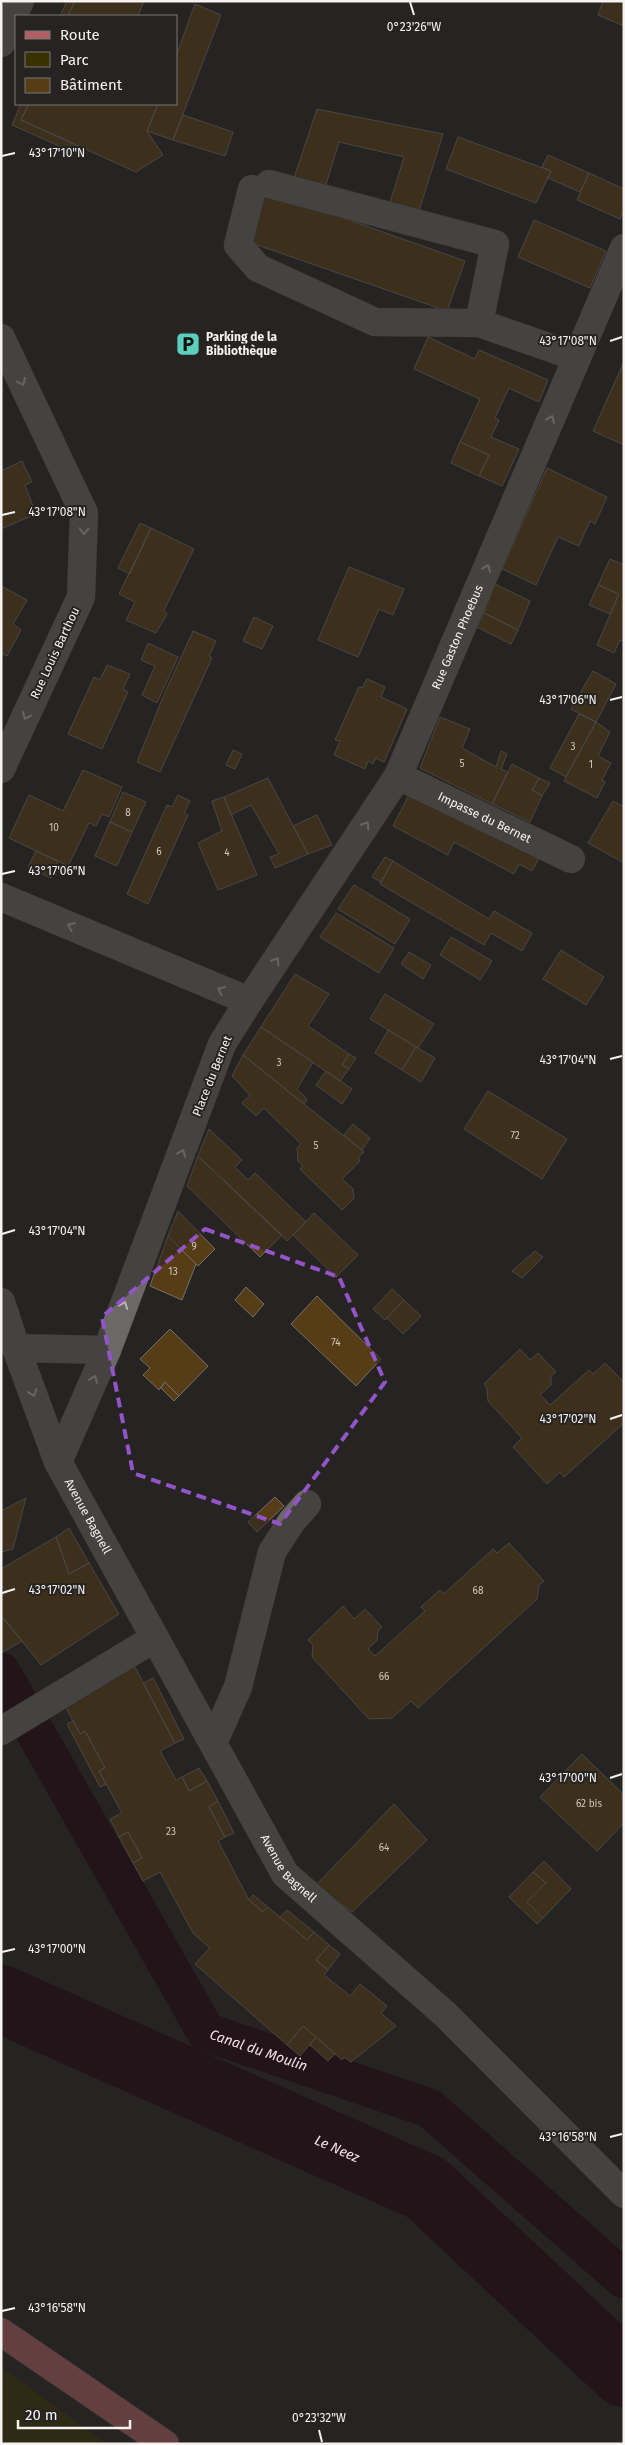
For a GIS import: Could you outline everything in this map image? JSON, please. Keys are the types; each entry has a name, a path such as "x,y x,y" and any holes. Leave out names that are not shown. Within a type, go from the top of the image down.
{"main road":[{"path":"1,2332 165,2444"}],"street":[{"path":"1,43 20,1"},
{"path":"479,323 495,244 261,186 238,245 258,268 375,322 479,323 577,357"},
{"name":"Rue Gaston Phoebus","path":"250,1002 398,776 624,248"},
{"name":"Rue Louis Barthou","path":"1,338 84,513 81,597 1,770"},
{"name":"Impasse du Bernet","path":"398,776 571,859"},
{"path":"1,897 250,1002"},
{"name":"Place du Bernet","path":"58,1462 107,1350 222,1044 250,1002"},
{"path":"1,1302 58,1462"},
{"path":"16,1348 107,1350"},
{"name":"Avenue Bagnell","path":"58,1462 285,1874 446,2015 624,2194"},
{"path":"213,1743 238,1688 272,1552 292,1521 307,1504"},
{"path":"1,1731 155,1638"}],"highlighted area":[{"path":"205,1229 339,1277 385,1382 280,1524 133,1473 102,1317"}],"green space":[{"path":"1,2367 107,2444 1,2444"}],"building":[{"path":"67,1 75,1 68,15 60,15"},
{"path":"75,1 144,1 138,15 68,15"},
{"path":"603,1 624,1 624,26 598,15"},
{"path":"195,4 221,15 173,140 147,131 158,105 178,105 178,51"},
{"path":"21,105 28,105 21,120 79,146 75,153 12,125"},
{"path":"28,105 158,105 147,131 163,155 136,172 21,120"},
{"path":"317,109 443,134 418,214 389,206 404,157 339,142 325,188 294,178"},
{"path":"183,115 233,132 225,156 173,140"},
{"path":"458,137 551,171 536,203 446,169"},
{"path":"548,155 589,173 580,192 548,178 551,171 542,167"},
{"path":"589,173 624,189 624,210 620,219 577,200"},
{"path":"264,190 465,261 447,311 246,241"},
{"path":"534,220 606,251 590,288 518,257"},
{"path":"428,337 475,359 479,350 548,380 539,402 509,388 495,418 499,420 491,437 519,449 502,486 479,476 489,455 460,442 480,399 414,369"},
{"path":"624,364 624,445 593,431"},
{"path":"460,442 489,455 479,476 451,463"},
{"path":"22,461 32,482 25,485 36,514 1,529 1,471"},
{"path":"547,468 607,497 595,524 590,521 579,546 558,537 536,585 502,569"},
{"path":"140,523 151,528 130,574 118,568"},
{"path":"151,528 194,549 164,610 167,614 156,633 126,620 135,602 119,594"},
{"path":"610,559 624,565 624,641 620,640 614,653 597,645 619,594 598,585"},
{"path":"349,567 404,589 393,615 379,609 358,657 318,640"},
{"path":"495,584 530,601 518,630 484,613"},
{"path":"598,585 619,594 610,614 589,605"},
{"path":"1,586 27,600 13,624 21,630 7,656 1,653"},
{"path":"484,613 518,630 511,644 477,627"},
{"path":"254,617 273,626 262,649 243,641"},
{"path":"193,631 216,641 209,656 212,658 160,772 137,762 163,697"},
{"path":"148,643 178,657 157,703 142,695 155,666 141,660"},
{"path":"107,665 130,674 123,689 128,692 102,749 68,734 94,677 100,680"},
{"path":"593,671 616,684 596,722 571,709"},
{"path":"367,679 385,687 381,697 407,709 384,762 376,758 373,764 368,761 365,769 334,755 340,741 335,740 359,687 362,688"},
{"path":"579,714 596,722 566,777 550,768"},
{"path":"440,717 470,729 462,748 496,767 501,751 507,754 501,769 508,772 492,804 420,768"},
{"path":"596,722 610,732 598,756 611,763 602,780 605,782 597,798 564,781"},
{"path":"233,750 242,754 235,769 226,765"},
{"path":"512,764 539,778 532,790 542,796 530,822 492,804"},
{"path":"83,770 122,787 109,817 102,814 96,826 89,823 68,866 9,838 29,795 63,811"},
{"path":"268,778 308,854 275,868 270,857 279,854 251,805 231,815 224,797"},
{"path":"539,778 550,783 542,796 532,790"},
{"path":"123,792 146,802 132,832 110,822"},
{"path":"410,793 539,858 532,871 519,864 514,874 454,842 448,855 393,826"},
{"path":"178,795 190,801 184,813 188,815 148,904 127,894 167,805 172,807"},
{"path":"224,797 257,875 218,890 198,843 222,831 212,801"},
{"path":"613,801 624,807 624,863 588,843"},
{"path":"317,815 332,845 308,854 293,826"},
{"path":"110,822 132,832 117,866 95,856"},
{"path":"36,851 58,861 51,878 28,867"},
{"path":"385,857 393,861 381,882 372,877"},
{"path":"393,861 489,919 494,911 532,933 522,951 491,933 484,945 380,884"},
{"path":"354,885 410,919 395,944 338,909"},
{"path":"336,913 394,948 379,973 320,937"},
{"path":"451,937 492,961 480,980 440,955"},
{"path":"561,950 604,977 586,1005 543,979"},
{"path":"409,952 431,965 423,979 401,964"},
{"path":"295,974 329,994 308,1026 349,1054 342,1065 349,1069 340,1081 261,1027"},
{"path":"385,994 434,1024 418,1048 370,1019"},
{"path":"261,1027 313,1062 297,1089 307,1099 304,1104 243,1055"},
{"path":"388,1030 416,1047 402,1070 375,1053"},
{"path":"416,1047 435,1058 421,1082 402,1070"},
{"path":"349,1054 356,1058 349,1069 342,1065"},
{"path":"243,1055 364,1152 358,1157 360,1161 342,1179 353,1189 354,1198 342,1210 300,1169 303,1166 298,1161 297,1148 301,1144 264,1108 256,1116 242,1103 250,1095 232,1076"},
{"path":"326,1071 352,1089 342,1104 316,1085"},
{"path":"488,1091 567,1139 542,1179 464,1129"},
{"path":"353,1124 370,1138 362,1150 344,1135"},
{"path":"209,1129 242,1160 235,1167 248,1180 255,1173 306,1222 287,1241 198,1156"},
{"path":"198,1156 282,1235 260,1257 187,1186"},
{"path":"178,1211 215,1249 198,1266 168,1236"},
{"path":"314,1213 358,1255 336,1277 293,1235"},
{"path":"168,1236 196,1264 182,1300 150,1286"},
{"path":"535,1251 543,1257 522,1278 512,1271"},
{"path":"246,1287 264,1304 253,1317 235,1300"},
{"path":"392,1289 404,1300 385,1320 373,1309"},
{"path":"317,1296 381,1359 356,1386 291,1324"},
{"path":"404,1300 421,1316 403,1334 387,1318"},
{"path":"170,1329 208,1366 179,1396 165,1382 159,1390 143,1375 150,1368 140,1359"},
{"path":"520,1349 530,1360 538,1353 556,1372 551,1376 551,1385 540,1395 550,1405 589,1370 593,1374 605,1363 624,1382 624,1423 564,1477 560,1472 547,1484 513,1447 522,1438 488,1401 487,1388 484,1384"},
{"path":"165,1382 179,1396 174,1401 161,1388"},
{"path":"275,1497 284,1506 257,1532 248,1522"},
{"path":"26,1498 13,1549 1,1552 1,1511"},
{"path":"69,1528 89,1563 69,1574 56,1537"},
{"path":"56,1537 69,1574 89,1563 119,1614 41,1665 1,1615 1,1596 7,1593 1,1584 1,1569"},
{"path":"509,1543 544,1581 539,1585 537,1599 418,1708 411,1701 392,1718 369,1719 312,1657 313,1645 308,1640 343,1606 354,1619 365,1609 382,1627 378,1631 377,1640 368,1649 375,1656 425,1611 421,1607 440,1590 444,1594 493,1549 497,1553"},
{"path":"1,1616 22,1641 1,1653"},
{"path":"135,1667 175,1743 160,1751 176,1780 182,1777 189,1791 207,1781 218,1801 209,1807 225,1837 218,1841 249,1900 263,1912 268,1907 307,1940 314,1932 329,1945 316,1960 328,1970 324,1975 350,1996 360,1984 387,2006 381,2013 396,2026 351,2062 344,2057 342,2060 303,2026 287,2045 195,1964 210,1948 193,1933 160,1872 143,1881 133,1863 142,1858 128,1832 119,1837 110,1819 122,1813 99,1771 105,1768 85,1731 80,1734 65,1706"},
{"path":"153,1678 184,1739 175,1743 143,1683"},
{"path":"73,1721 80,1734 85,1731 105,1768 99,1771 106,1784 100,1787 67,1724"},
{"path":"582,1754 624,1795 624,1823 597,1851 540,1797"},
{"path":"199,1768 207,1781 189,1791 182,1777"},
{"path":"218,1801 234,1833 225,1837 209,1807"},
{"path":"394,1804 427,1840 352,1912 316,1885"},
{"path":"128,1832 142,1858 133,1863 119,1837"},
{"path":"544,1861 571,1889 543,1918 527,1902 546,1883 533,1872"},
{"path":"533,1872 546,1883 527,1902 543,1918 537,1924 509,1897"},
{"path":"253,1895 268,1907 263,1912 249,1900"},
{"path":"287,1910 314,1932 307,1940 280,1917"},
{"path":"329,1945 340,1954 328,1970 316,1960"},
{"path":"303,2026 316,2037 300,2056 287,2045"},
{"path":"316,2037 335,2054 328,2061 310,2045"}],"waterway":[{"name":"Canal du Moulin","path":"1,1672 206,2032 429,2108 624,2279"},
{"name":"Le Neez","path":"1,1999 426,2188 624,2373"}],"place":[{"name":"Parking de la Bibliothèque","path":"188,344"}]}
